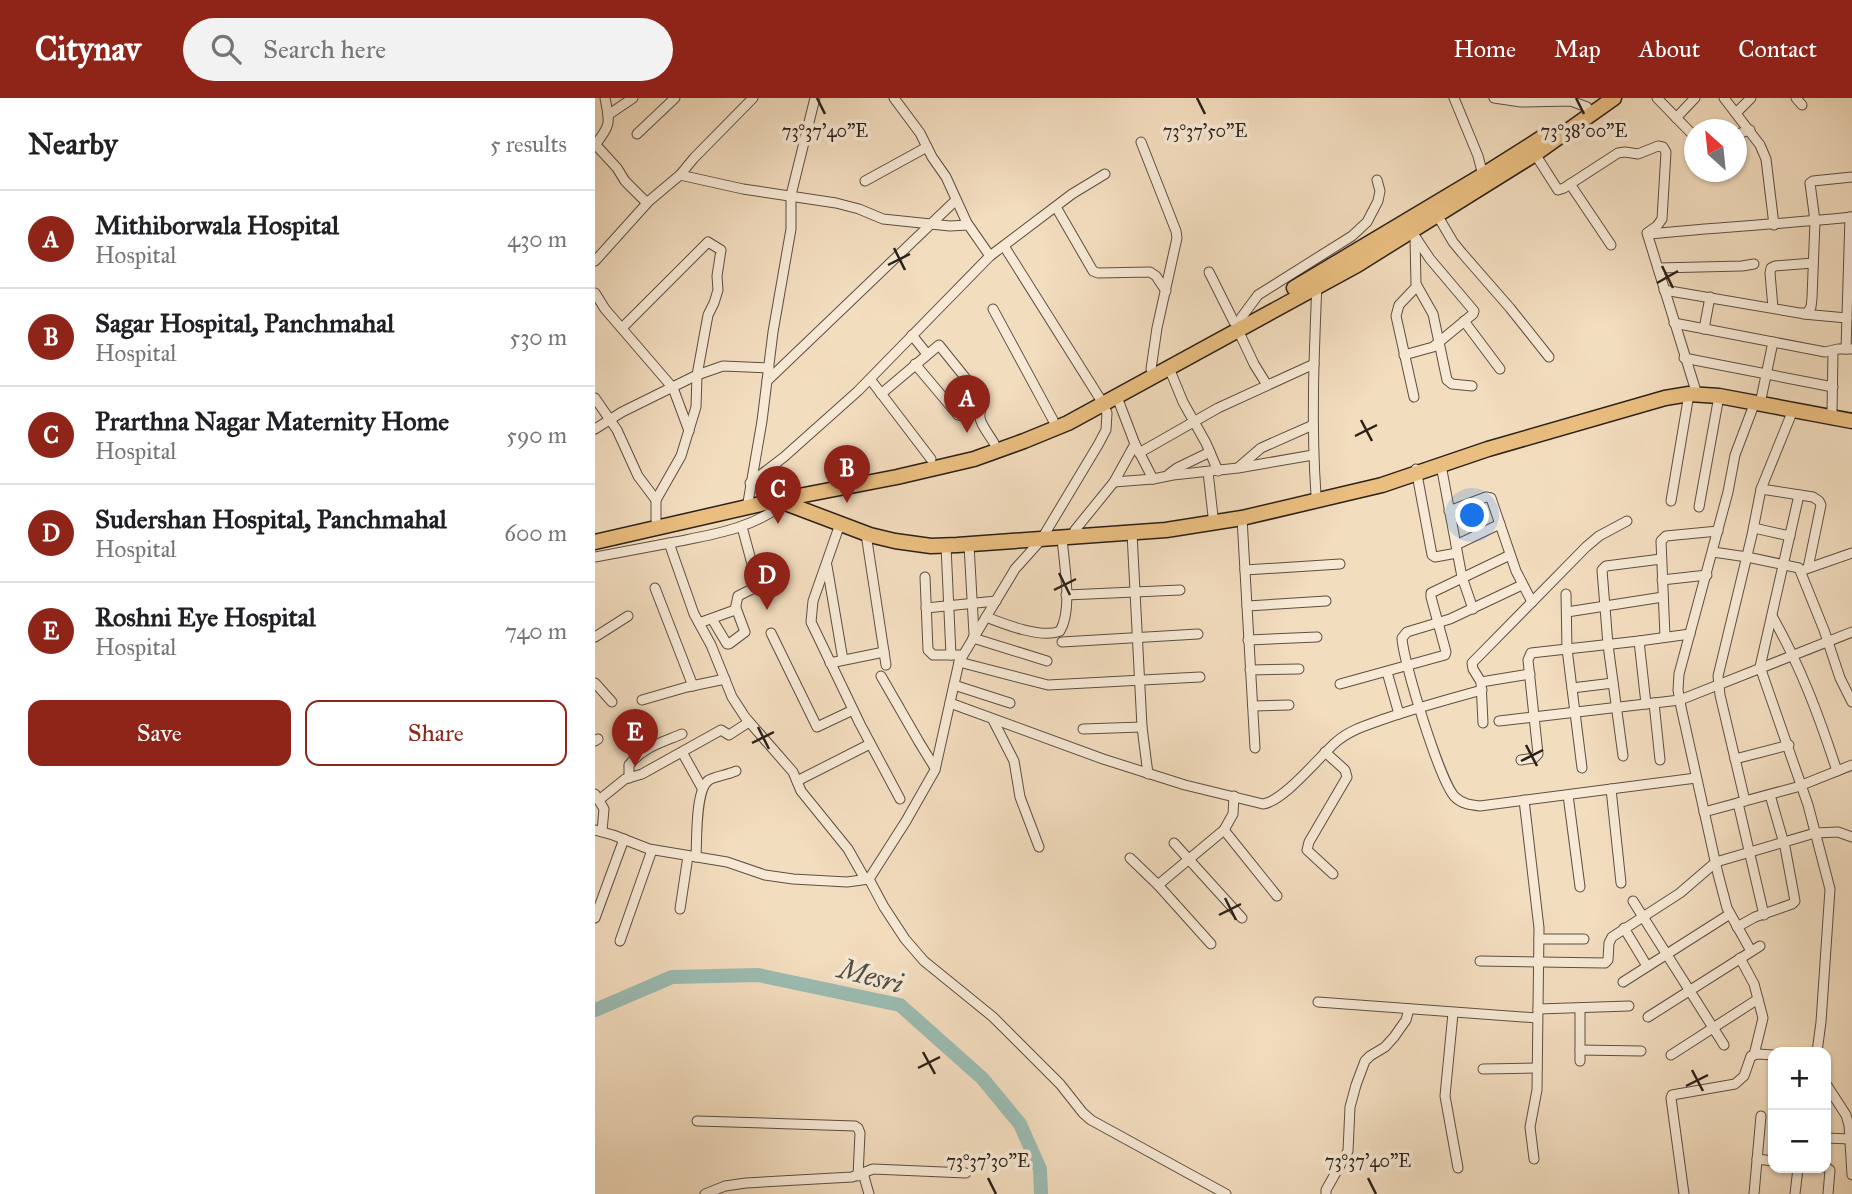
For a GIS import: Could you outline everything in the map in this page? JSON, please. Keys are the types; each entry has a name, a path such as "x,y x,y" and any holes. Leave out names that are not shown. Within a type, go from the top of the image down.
{"main road":[{"path":"1435,210 1535,154 1614,98"},
{"path":"784,497 993,443 1117,397 1169,368 1284,294 1357,265 1483,175 1593,102"},
{"path":"595,533 897,477 974,458 1024,441 1068,423 1151,369 1238,323 1269,313 1351,254 1409,228"},
{"path":"1416,470 1692,391 1832,413 1852,419"},
{"path":"784,497 881,533 904,538 935,540 1069,534 1213,516 1372,485 1495,440 1667,393 1723,392 1758,401"},
{"path":"1776,404 1793,410 1852,419"},
{"path":"1069,534 1166,530 1242,518 1348,490"},
{"path":"784,497 840,524 895,541 931,546 969,545 1043,536"},
{"path":"595,542 747,504"}],"street":[{"path":"595,113 607,106 633,98"},
{"path":"637,134 675,98"},
{"path":"595,261 647,204 680,175 753,98"},
{"path":"747,504 791,229 791,195 815,98"},
{"path":"894,98 914,124 946,177 968,225 990,256"},
{"path":"1454,98 1483,175"},
{"path":"1494,98 1521,102 1593,102"},
{"path":"1657,98 1684,126"},
{"path":"1676,118 1695,98"},
{"path":"1724,98 1760,145 1766,159 1774,225"},
{"path":"1736,113 1751,98"},
{"path":"607,106 607,129 595,145 647,204"},
{"path":"1141,142 1176,231 1175,251 1157,328 1151,369"},
{"path":"865,181 927,147"},
{"path":"1535,154 1557,188 1561,189 1618,153 1638,154 1653,147 1663,147 1666,152 1662,219 1647,234"},
{"path":"750,483 784,457 870,379 990,256 1072,194 1105,174"},
{"path":"680,175 743,189 847,206 883,219 950,226 968,225"},
{"path":"1803,314 1811,307 1815,221 1810,183 1852,177"},
{"path":"1238,323 1258,295 1352,236 1367,222 1378,201 1380,191 1377,180"},
{"path":"1570,184 1611,244"},
{"path":"767,381 957,200"},
{"path":"1056,207 1093,271 1150,272 1156,276 1165,291"},
{"path":"1435,210 1462,253 1549,357"},
{"path":"1647,234 1851,217 1847,318 1849,349 1825,352 1674,323"},
{"path":"1409,228 1414,275 1417,286 1433,314 1449,383 1472,386"},
{"path":"1404,355 1439,343 1473,314 1473,309 1430,259 1409,228"},
{"path":"1647,234 1692,391 1671,501"},
{"path":"622,328 708,242 720,250 718,290 708,314 697,375 696,407 675,468 656,500 656,520"},
{"path":"957,657 974,637 1016,569 1043,536 1106,430 1107,414 1101,401 1004,246"},
{"path":"1773,308 1772,268 1813,263"},
{"path":"1658,268 1754,264"},
{"path":"1209,272 1238,323 1254,364 1268,385"},
{"path":"1316,495 1313,425 1317,280"},
{"path":"1414,397 1396,316 1397,309 1417,286"},
{"path":"1664,290 1803,314 1847,318"},
{"path":"595,293 605,309 673,388 689,432"},
{"path":"1704,329 1710,297"},
{"path":"993,309 1053,420"},
{"path":"1464,321 1500,369"},
{"path":"912,335 927,354"},
{"path":"1648,1017 1755,948 1737,928 1730,914 1696,778 1680,700 1679,674 1713,552 1735,455 1758,401 1773,342"},
{"path":"881,394 915,364 927,354 937,345 941,346 984,404 979,410 958,415 915,364"},
{"path":"1832,413 1833,351"},
{"path":"1684,358 1833,387"},
{"path":"986,617 1008,625 1049,634 1056,633 1065,619 1069,534 1114,482 1137,448 1314,364"},
{"path":"595,429 622,412 697,375 723,366 769,368"},
{"path":"1169,368 1183,402 1210,452 1213,471 1213,516"},
{"path":"870,379 931,459"},
{"path":"1699,507 1719,396"},
{"path":"1117,397 1137,448 1153,479"},
{"path":"595,398 617,430 638,476 656,500"},
{"path":"979,410 979,416 993,443"},
{"path":"1764,915 1750,852 1735,759 1718,685 1719,666 1761,489 1793,410"},
{"path":"1238,468 1261,448 1313,425"},
{"path":"1164,477 1210,452"},
{"path":"1114,482 1238,468 1313,455"},
{"path":"1441,465 1462,577 1472,609"},
{"path":"1416,470 1432,555 1435,557 1457,549 1500,524"},
{"path":"1761,489 1817,498 1821,505 1804,569 1842,684 1852,702"},
{"path":"1799,495 1761,667 1802,785 1831,895 1818,1047"},
{"path":"595,557 742,527 771,514 784,497"},
{"path":"1449,510 1489,497 1493,501 1510,555 1532,602"},
{"path":"1242,518 1255,748"},
{"path":"1483,723 1482,686 1472,663 1599,536 1627,521"},
{"path":"840,524 813,601 811,622 899,799"},
{"path":"712,619 727,644 745,632 736,608 738,596 756,589 759,584 742,527"},
{"path":"1753,528 1790,536"},
{"path":"1665,637 1660,544 1663,538 1718,531"},
{"path":"1132,533 1142,727 1148,774"},
{"path":"866,534 886,665"},
{"path":"669,543 694,614 711,645 731,697 795,776 801,791 848,849 898,928 924,961 993,1017 1091,1120 1226,1194"},
{"path":"749,722 729,735 721,730 597,797 604,809 599,830 652,850 727,862 750,871 779,877 847,882 867,879 906,821 935,768 954,684 957,657 949,606 946,545"},
{"path":"969,545 974,637"},
{"path":"1713,552 1804,569 1852,553"},
{"path":"1340,684 1445,655 1431,593 1510,555"},
{"path":"1623,756 1601,573 1604,568 1661,559"},
{"path":"826,564 843,660"},
{"path":"1245,570 1340,565"},
{"path":"1662,580 1706,575"},
{"path":"925,577 930,653 957,657 1048,685 1200,677"},
{"path":"1523,585 1472,609 1404,635 1402,643 1436,757 1456,799 1480,806 1696,778"},
{"path":"655,588 693,686"},
{"path":"1066,595 1180,590"},
{"path":"1566,594 1567,649 1582,768"},
{"path":"1567,612 1663,597"},
{"path":"926,608 996,601"},
{"path":"1247,606 1326,601"},
{"path":"699,623 736,608"},
{"path":"595,637 628,616"},
{"path":"1772,616 1793,655 1816,709 1837,771"},
{"path":"1499,721 1680,700 1852,632"},
{"path":"771,633 817,727 853,710"},
{"path":"1062,642 1198,634"},
{"path":"1521,760 1534,758 1538,754 1528,660 1531,653 1690,634"},
{"path":"974,637 1047,661"},
{"path":"1248,640 1317,637"},
{"path":"1639,641 1660,760"},
{"path":"830,663 884,652"},
{"path":"1250,670 1299,669"},
{"path":"1387,672 1399,714"},
{"path":"950,704 1148,774 1256,803 1269,803 1275,801 1325,752 1352,731 1482,686 1530,674"},
{"path":"881,676 935,768"},
{"path":"642,700 725,679"},
{"path":"595,683 612,702"},
{"path":"1572,688 1613,683"},
{"path":"954,684 1010,703"},
{"path":"1252,706 1289,705"},
{"path":"993,720 1014,761 1020,797 1039,846"},
{"path":"1083,729 1142,727"},
{"path":"629,778 629,765 638,755 655,744 682,734"},
{"path":"797,781 870,744"},
{"path":"1735,759 1789,745"},
{"path":"683,752 702,788"},
{"path":"1325,752 1345,771 1347,777 1307,850 1333,874"},
{"path":"1704,812 1802,785 1852,765"},
{"path":"680,909 692,857 702,788 707,781 736,771"},
{"path":"1611,789 1621,883"},
{"path":"1568,794 1580,887"},
{"path":"1737,928 1755,917 1795,901 1770,794"},
{"path":"1158,885 1224,830 1233,814 1234,796"},
{"path":"1524,800 1539,939 1537,1090 1530,1127 1534,1159"},
{"path":"1224,830 1277,896"},
{"path":"1480,961 1605,963 1608,960 1610,939 1680,893 1716,862 1815,833 1838,832 1852,837"},
{"path":"595,918 624,839"},
{"path":"1174,843 1242,918"},
{"path":"620,942 652,850"},
{"path":"1130,858 1211,944"},
{"path":"1633,901 1724,1045"},
{"path":"1623,982 1730,914"},
{"path":"1624,928 1647,966"},
{"path":"1539,939 1584,939"},
{"path":"1684,1194 1671,1098 1675,1093 1735,1084 1744,1076 1749,1060 1754,1055 1762,1024 1754,984 1740,958"},
{"path":"1671,1055 1758,999"},
{"path":"1318,1002 1453,1013 1538,1014 1580,1008 1629,1006"},
{"path":"1580,1008 1580,1060"},
{"path":"1326,1194 1348,1152 1350,1107 1365,1061 1394,1037 1406,1020 1409,1009"},
{"path":"1453,1013 1445,1096 1458,1168"},
{"path":"1580,1050 1641,1051"},
{"path":"1754,1055 1768,1055"},
{"path":"1483,1069 1537,1069"},
{"path":"1831,1092 1846,1115 1852,1175"},
{"path":"1754,1194 1761,1116"},
{"path":"697,1121 855,1126 860,1133 860,1174 869,1194"},
{"path":"1831,1138 1850,1139"},
{"path":"1757,1159 1768,1160"},
{"path":"705,1194 725,1186 831,1179 873,1169 966,1173"},
{"path":"1795,1194 1797,1173"},
{"path":"1828,1194 1830,1173"}],"waterway":[{"name":"Mesri","path":"595,1010 672,977 758,975 900,1005 982,1078 1020,1124 1040,1169 1041,1194"}],"place":[{"name":"Mithiborwala Hospital","path":"967,433"},
{"name":"Sagar Hospital, Panchmahal","path":"847,503"},
{"name":"Prarthna Nagar Maternity Home","path":"778,524"},
{"name":"Sudershan Hospital, Panchmahal","path":"767,610"},
{"name":"Roshni Eye Hospital","path":"635,767"}]}
